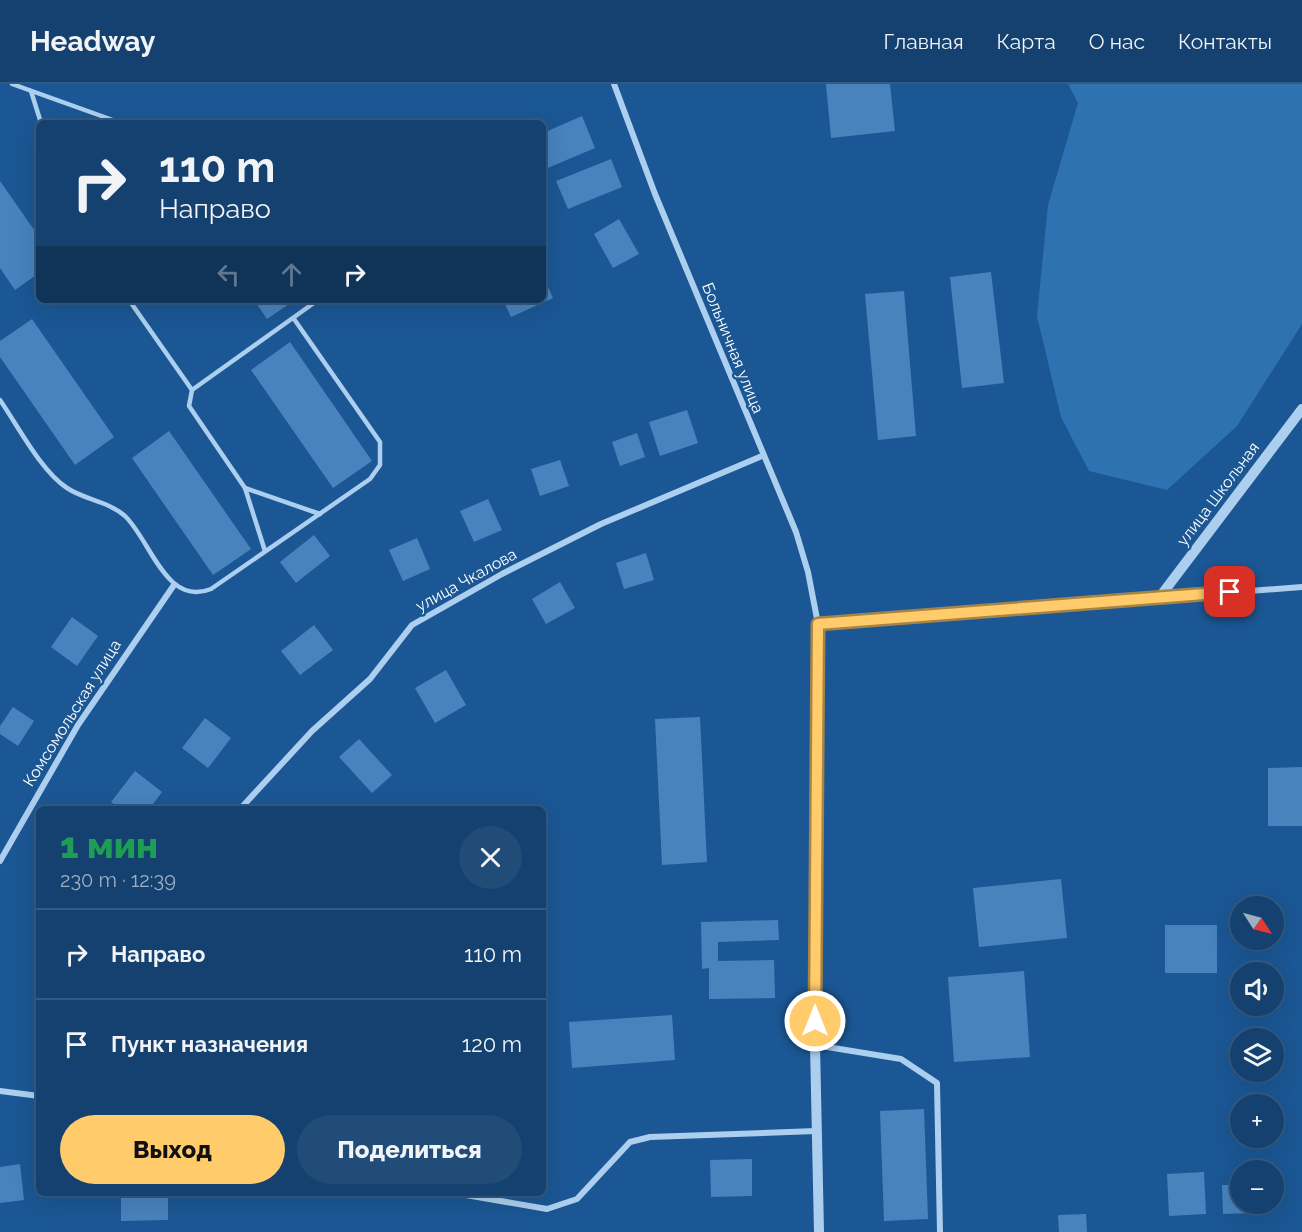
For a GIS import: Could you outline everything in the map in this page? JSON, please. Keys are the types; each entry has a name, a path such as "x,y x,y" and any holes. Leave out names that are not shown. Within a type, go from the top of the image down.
{"street":[{"name":"Больничная улица","path":"614,84 655,194 762,456 796,532 808,572 818,624"},
{"name":"улица Школьная","path":"1159,598 1302,409"},
{"name":"улица Чкалова","path":"243,806 312,731 370,679 412,625 502,574 601,524 762,456"},
{"name":"Комсомольская улица","path":"0,861 78,725 174,585"},
{"path":"819,1232 815,1044 818,624 1302,587"},
{"path":"815,1044 901,1059 937,1083 940,1232"},
{"path":"0,1091 36,1096"},
{"path":"472,1196 547,1209 577,1199 630,1142 650,1137 816,1131"}],"lane":[{"path":"12,84 113,120"},
{"path":"31,91 40,120"},
{"path":"131,303 192,390"},
{"path":"265,551 245,488 189,406 192,390 314,303"},
{"path":"0,400 52,475 68,489 107,504 124,515 174,585 187,592 199,594 211,589 370,479 380,465 380,442 294,319"},
{"path":"245,488 320,514"}],"shaded area":[{"path":"1068,84 1302,84 1302,324 1237,426 1167,490 1089,471 1061,417 1037,316 1048,205 1078,103"}],"building":[{"path":"826,84 890,84 895,131 831,138"},
{"path":"582,116 595,148 546,169 546,132"},
{"path":"611,159 622,187 568,209 556,181"},
{"path":"0,181 36,233 36,275 15,290 0,268"},
{"path":"619,219 639,254 613,268 594,234"},
{"path":"991,272 1004,383 962,388 950,277"},
{"path":"546,283 553,298 546,301"},
{"path":"904,291 916,436 878,440 865,294"},
{"path":"256,303 291,303 267,319"},
{"path":"504,303 542,303 511,317"},
{"path":"32,319 114,437 75,465 0,357 0,341"},
{"path":"290,342 372,461 333,488 251,370"},
{"path":"687,410 698,443 660,456 649,422"},
{"path":"169,431 251,549 213,575 132,458"},
{"path":"637,433 645,457 620,466 612,442"},
{"path":"560,460 569,486 540,496 531,469"},
{"path":"488,499 502,530 474,542 460,511"},
{"path":"314,535 330,556 296,583 280,562"},
{"path":"417,538 430,569 403,581 389,550"},
{"path":"646,553 654,580 624,589 616,563"},
{"path":"560,582 575,608 546,624 532,599"},
{"path":"72,617 98,636 77,666 51,647"},
{"path":"314,625 333,650 300,675 281,651"},
{"path":"446,670 466,705 435,723 415,688"},
{"path":"13,707 34,721 18,746 0,734 0,726"},
{"path":"700,717 707,862 662,865 655,719"},
{"path":"205,718 231,738 208,768 182,748"},
{"path":"359,739 392,775 372,793 339,757"},
{"path":"1302,767 1302,826 1268,826 1268,768"},
{"path":"135,771 162,792 152,806 117,806 111,802"},
{"path":"1061,879 1067,938 979,947 973,888"},
{"path":"778,920 779,940 718,942 718,961 774,960 775,998 709,999 709,968 702,969 701,922"},
{"path":"1165,925 1217,925 1217,973 1165,973"},
{"path":"1024,971 1030,1057 954,1062 948,977"},
{"path":"672,1015 675,1060 572,1068 569,1022"},
{"path":"924,1109 928,1219 884,1221 880,1111"},
{"path":"752,1159 752,1196 711,1197 710,1160"},
{"path":"20,1164 24,1200 0,1203 0,1167"},
{"path":"1204,1172 1206,1214 1169,1216 1167,1174"},
{"path":"1222,1185 1230,1185 1230,1214 1223,1214"},
{"path":"121,1196 168,1196 168,1220 121,1221"},
{"path":"1086,1214 1087,1232 1059,1232 1058,1215"}],"route":[{"path":"815,1021 818,624 1230,592"}]}
